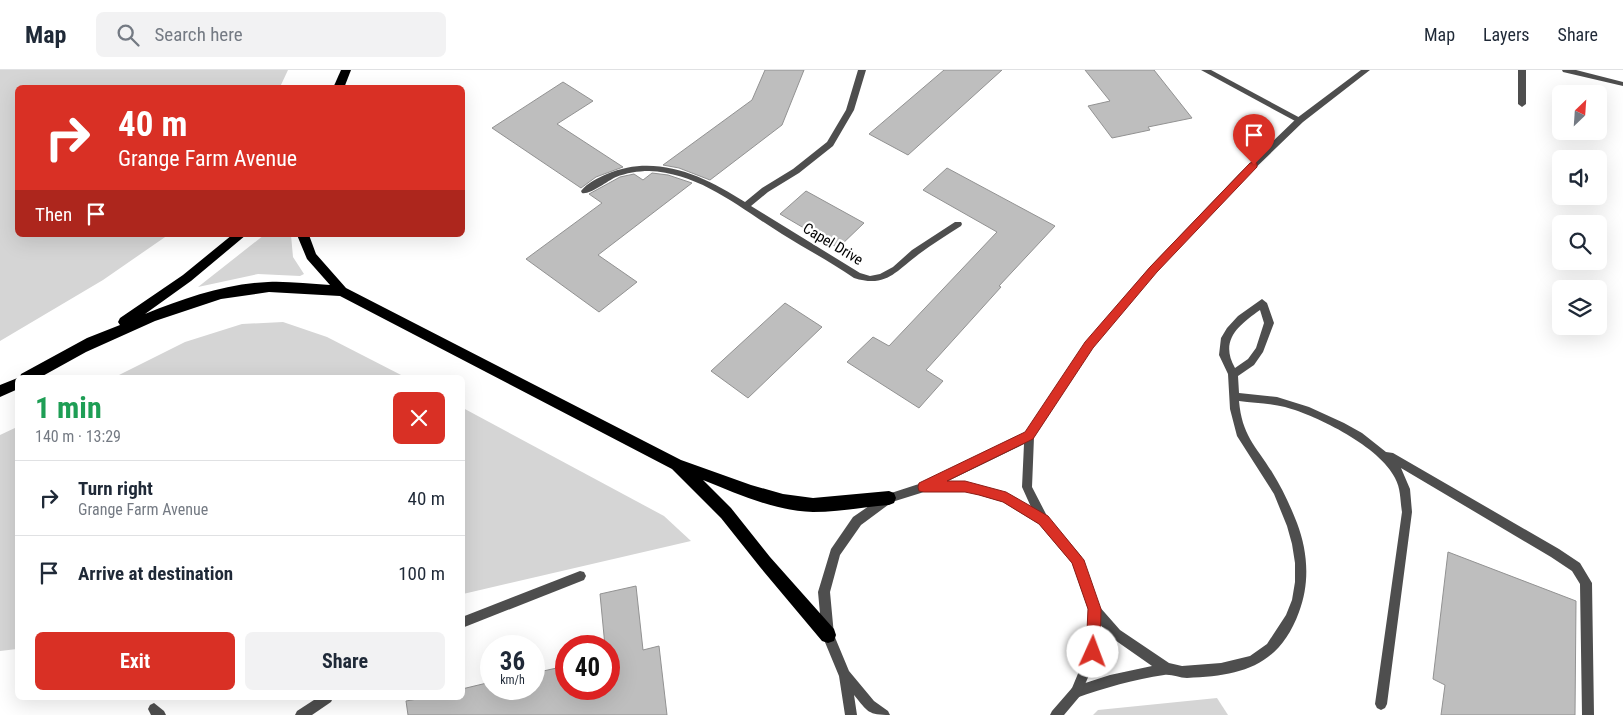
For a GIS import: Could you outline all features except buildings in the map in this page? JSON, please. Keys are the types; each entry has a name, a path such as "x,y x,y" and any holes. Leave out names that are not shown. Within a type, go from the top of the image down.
{"highway":[{"path":"339,85 346,70"},
{"path":"32,375 84,347 143,310 187,278 238,237"},
{"path":"304,237 310,256 342,290 676,464 751,492 798,503 813,505 889,498"},
{"path":"84,347 190,302 233,292 268,287 342,290"},
{"path":"0,390 15,383"},
{"path":"676,464 726,513 765,562 828,635"}],"street":[{"path":"744,207 764,190 796,171 830,144 850,110 862,70"},
{"path":"1205,70 1300,120"},
{"path":"851,715 845,675 828,635 824,592 835,553 857,521 889,498 924,487 1029,436 1089,345 1153,269 1242,176 1300,120 1366,70"},
{"path":"1522,70 1522,104"},
{"path":"1566,70 1623,84"},
{"name":"Capel Drive","path":"585,191 600,179 634,169 664,169 696,180 857,276 870,279 882,277 896,269 915,252 958,224"},
{"path":"1076,692 1106,680 1167,669 1185,672 1237,665 1254,660 1272,647 1285,630 1293,613 1299,590 1301,565 1298,540 1289,514 1240,432 1234,410 1233,374 1224,356 1226,340 1234,324 1262,303 1269,323 1260,349 1251,362 1233,374"},
{"path":"1234,396 1289,404 1314,414 1555,552 1576,568 1586,583 1588,715"},
{"path":"1029,436 1027,487 1043,520 1077,560 1094,609 1093,652 1076,692 1056,715"},
{"path":"1377,450 1395,467 1405,488 1407,512 1381,704"},
{"path":"924,487 965,486 1006,498 1043,520"},
{"path":"465,622 580,576"},
{"path":"1094,609 1116,634 1167,669"},
{"path":"845,675 870,705 884,715"},
{"path":"301,715 324,700"}],"shaded area":[{"path":"0,70 288,70 281,85 15,85 15,237 165,237 103,280 0,341"},
{"path":"261,237 291,237 293,257 304,274 300,276 258,274 198,287"},
{"path":"283,322 327,337 401,375 119,375 185,342 242,324"},
{"path":"465,409 664,516 691,541 465,594"},
{"path":"15,428 15,649 0,651 0,435"},
{"path":"1217,698 1228,715 1093,715 1098,710"}],"route":[{"path":"1093,652 1094,609 1077,560 1043,520 1006,498 965,486 924,487 1029,436 1089,345 1153,269 1254,165"}]}
